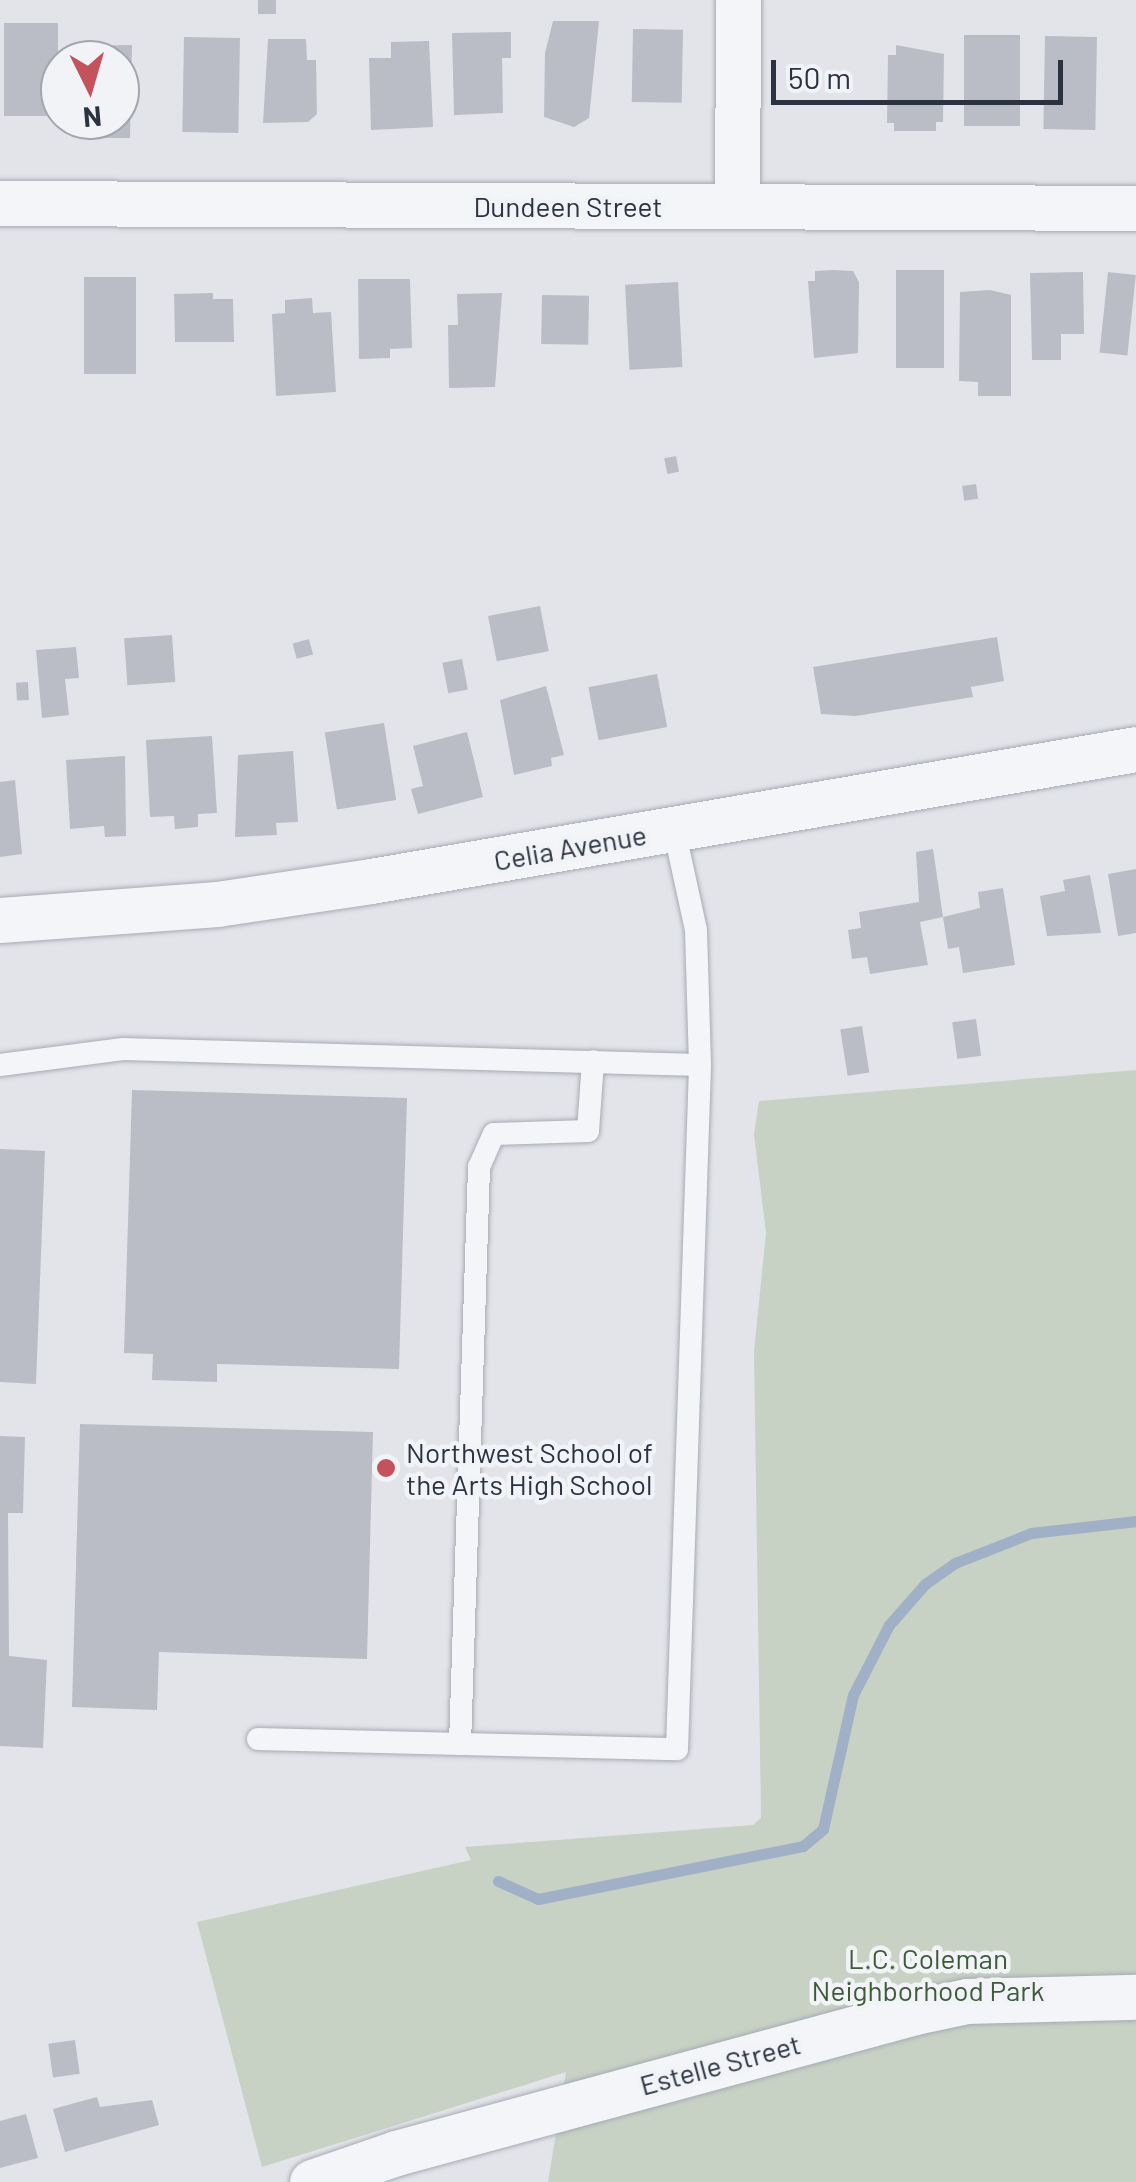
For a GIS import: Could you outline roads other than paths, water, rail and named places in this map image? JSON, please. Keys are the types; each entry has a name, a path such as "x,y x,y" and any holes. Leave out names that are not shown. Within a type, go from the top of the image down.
{"street":[{"path":"737,206 738,0"},
{"name":"Dundeen Street","path":"0,203 1136,208"},
{"name":"Celia Avenue","path":"0,920 217,904 1136,749"},
{"name":"Estelle Street","path":"312,2182 396,2152 914,2012 968,2001 1136,1997"}],"lane":[{"path":"258,1738 678,1749 700,1065 696,930 674,828"},
{"path":"0,1065 123,1049 700,1065"},
{"path":"460,1744 480,1167 494,1134 588,1131 593,1061"}],"waterway":[{"path":"498,1881 538,1899 803,1846 823,1829 853,1695 889,1625 925,1584 955,1563 1031,1533 1136,1521"}],"place":[{"name":"Northwest School of the Arts High School","path":"386,1468"}],"park label":[{"name":"L.C. Coleman Neighborhood Park","path":"928,1974"}]}
